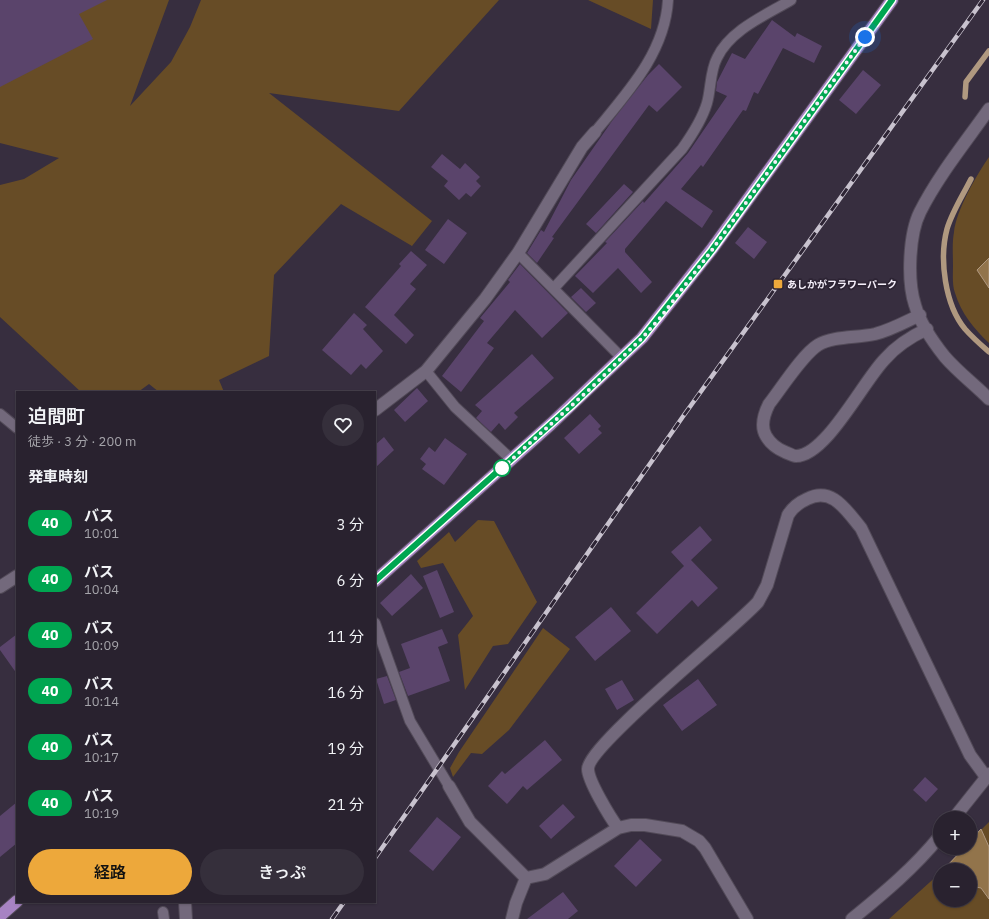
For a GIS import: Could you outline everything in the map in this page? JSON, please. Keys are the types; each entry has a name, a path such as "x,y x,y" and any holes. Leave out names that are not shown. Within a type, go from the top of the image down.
{"main road":[{"path":"376,580 512,460 622,358 660,318 892,0"},
{"path":"0,916 16,902"}],"street":[{"path":"989,109 946,170 920,213 912,234 911,276 915,304 927,329 946,358 989,399"},
{"path":"376,409 426,371 485,299 518,253 582,147 595,132"},
{"path":"920,315 897,327 877,334 826,342 818,345 809,353 767,408 763,424 766,436 779,450 796,456 810,452 828,437 884,359 903,341 927,329"},
{"path":"618,828 610,817 590,776 588,768 593,756 621,726 758,602 766,584 788,516 799,503 815,494 829,496 842,505 861,528 970,755 988,775 960,811"},
{"path":"0,587 16,577"},
{"path":"448,786 470,822 526,878"},
{"path":"526,878 544,874 618,828 645,825 682,831 691,835 705,848 747,919"},
{"path":"852,919 900,880 933,844"},
{"path":"512,919 516,903 526,878"},
{"path":"185,903 186,919"}],"lane":[{"path":"595,132 632,87 648,63 662,36 667,18 668,0"},
{"path":"554,288 682,149 693,133 707,103 716,59 723,48 735,35 791,0"},
{"path":"518,253 622,358"},
{"path":"426,371 454,407 512,460"},
{"path":"0,414 16,427"},
{"path":"376,626 410,721 448,786"}],"shaded area":[{"path":"0,0 169,0 130,106 171,62 190,27 201,0 499,0 399,111 269,93 432,221 412,246 341,204 274,275 269,356 219,380 224,391 158,391 149,384 139,391 80,391 0,317 0,185 24,179 59,158 0,143"},
{"path":"588,0 653,0 651,29"},
{"path":"989,157 989,343 969,320 961,307 954,290 953,240 956,223 963,204 973,183"},
{"path":"989,258 989,288 977,270"},
{"path":"478,520 494,521 537,602 508,644 493,646 465,690 458,635 473,616 443,563 421,568 417,561 449,532 455,542"},
{"path":"543,628 570,649 509,730 482,754 471,753 453,777 450,768 459,752"},
{"path":"989,822 989,919 889,919 933,879 933,907 977,907 977,863 950,863 957,855 977,855 977,834"},
{"path":"981,829 989,847 989,899 981,888 977,887 977,863 950,863 957,855 977,855 977,833"}],"building":[{"path":"0,0 107,0 79,14 93,39 0,87"},
{"path":"772,20 795,37 797,33 822,46 814,63 783,48 758,94 754,92 746,111 743,110 703,167 701,165 681,189 713,211 702,228 666,201 625,249 625,252 652,282 641,293 618,268 593,293 575,276 607,243 605,242 643,201 644,203 688,153 727,96 716,91 717,82 732,53 745,59"},
{"path":"659,64 682,87 657,112 649,105 552,237 554,238 537,263 527,253 541,230 544,232 571,180 612,121 648,75"},
{"path":"863,70 881,85 856,114 839,100"},
{"path":"442,154 460,169 465,163 480,177 476,181 481,186 471,197 466,193 459,200 444,186 448,181 431,167"},
{"path":"624,184 633,192 596,233 586,224"},
{"path":"448,219 467,233 444,264 425,250"},
{"path":"748,227 767,242 754,259 735,243"},
{"path":"411,251 427,265 410,284 416,289 394,315 414,335 406,344 365,307 401,266 399,264"},
{"path":"520,264 568,313 542,338 515,310 487,343 494,348 461,392 442,376 484,321 480,318 510,282 508,280"},
{"path":"581,288 596,303 586,312 571,297"},
{"path":"354,313 367,325 363,329 383,351 366,369 361,364 351,375 322,350"},
{"path":"532,354 554,378 514,413 518,417 505,430 499,423 491,432 476,418 482,411 475,405"},
{"path":"417,388 428,401 405,422 394,410"},
{"path":"590,414 601,426 598,429 602,433 579,454 564,438"},
{"path":"384,437 394,450 376,467 376,444"},
{"path":"445,438 467,454 444,485 422,469 426,464 420,459 429,447 435,452"},
{"path":"700,526 712,540 691,560 718,588 698,607 692,600 657,634 636,613 684,566 671,552"},
{"path":"437,570 454,612 440,618 423,576"},
{"path":"411,574 423,588 392,616 380,603"},
{"path":"611,607 631,631 595,661 575,637"},
{"path":"442,629 448,643 438,647 450,681 408,696 399,672 410,668 401,644"},
{"path":"16,635 16,673 0,650 0,647"},
{"path":"387,676 396,700 384,704 376,679"},
{"path":"698,679 717,705 682,731 663,705"},
{"path":"622,680 634,700 617,710 605,689"},
{"path":"545,740 562,760 527,790 523,786 507,804 488,786 502,771 505,774"},
{"path":"925,777 938,789 926,802 913,790"},
{"path":"16,803 16,844 0,857 0,816"},
{"path":"563,804 575,817 551,839 539,826"},
{"path":"437,817 461,837 433,871 409,851"},
{"path":"640,839 662,860 636,887 614,866"},
{"path":"563,892 578,911 568,919 527,919"}],"waterway":[{"path":"965,97 966,82 989,51"},
{"path":"971,179 947,229 944,267 948,295 958,319 965,329 989,352"}],"railway":[{"path":"376,857 684,415 983,0"},
{"path":"332,919 343,903"}],"bus line":[{"name":"40","path":"376,580 591,388 642,338 660,318 712,250 892,0"}],"place":[{"name":"あしかがフラワーパーク","path":"778,284"}],"route":[{"path":"502,468 500,470 591,388 642,338 660,318 712,250 865,37"}]}
